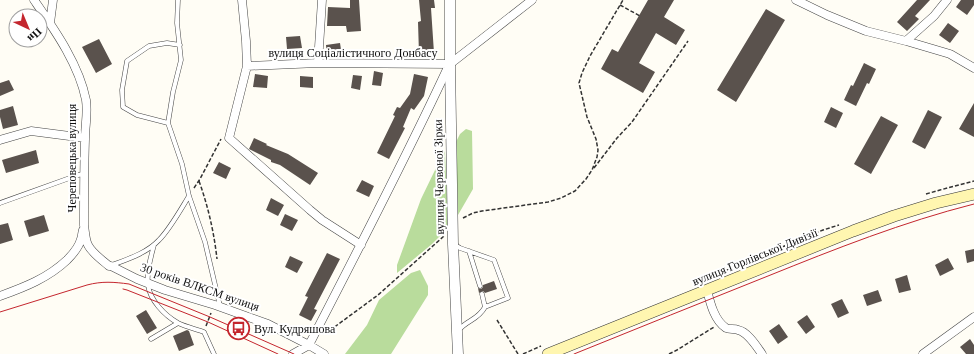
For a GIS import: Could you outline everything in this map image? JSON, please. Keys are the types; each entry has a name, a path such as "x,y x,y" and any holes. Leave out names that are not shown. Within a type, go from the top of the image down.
{"main road":[{"name":"вулиця Горлівської Дивізії","path":"548,354 894,216 936,203 974,194"}],"street":[{"name":"Череповецька вулиця","path":"34,0 50,23 76,70 86,100 87,113 84,174 84,225 88,245 93,252 110,266"},
{"path":"50,23 53,0"},
{"path":"242,0 247,66 229,138 322,220 361,245"},
{"path":"318,63 322,0"},
{"name":"вулиця Червоної Зірки","path":"450,0 452,244 458,354"},
{"name":"вулиця Соціалістичного Донбасу","path":"247,66 318,63 450,64 532,0"},
{"path":"796,0 826,15 866,31 950,54 974,68"},
{"path":"906,41 934,16 947,0"},
{"path":"293,354 309,345 361,245 450,64"},
{"path":"0,140 31,131 85,138"},
{"path":"0,296 37,282 61,266 76,249 81,240 84,225"},
{"name":"30 років ВЛКСМ вулиця","path":"110,266 148,284 268,324 324,354"},
{"path":"707,290 716,317 721,323 728,329 738,330 745,334 752,340 762,354"},
{"path":"923,354 974,317"}],"lane":[{"path":"178,0 181,60 173,92 168,123 182,164 189,196 205,242 220,307"},
{"path":"168,123 136,115 123,107 122,90 127,61 149,46 166,43 180,45"},
{"path":"0,203 84,174"},
{"path":"110,266 139,254 154,245 167,230 189,196"},
{"path":"452,244 494,260 508,298 485,308 480,315 465,324 457,332"},
{"path":"154,245 148,284 154,301 159,307 178,322 204,332 214,354"},
{"path":"469,251 480,286"},
{"path":"482,294 485,308"},
{"path":"151,339 178,322"}],"path":[{"path":"592,170 598,150 579,83 590,56 623,0"},
{"path":"620,4 640,16"},
{"path":"309,345 378,295 463,218 473,213 548,202 561,198 574,190 586,179 617,138 632,122 688,41"},
{"path":"189,196 227,126 233,120"},
{"path":"199,180 210,216 216,246 217,263"},
{"path":"497,320 518,354"},
{"path":"670,354 721,323"}],"green space":[{"path":"466,129 472,131 473,189 458,215 456,142 460,134"},
{"path":"445,151 448,228 432,244 397,273 397,265 421,199"},
{"path":"420,270 428,286 428,295 391,354 345,354 367,325 379,300 411,273"}],"building":[{"path":"350,0 359,0 361,31 347,32 346,26 327,26 328,7 350,8"},
{"path":"419,0 434,0 435,8 431,8 434,53 419,54 418,22 421,21"},
{"path":"648,0 674,0 664,17 685,30 676,45 656,33 639,63 655,72 643,93 601,69 612,49 618,52"},
{"path":"917,0 930,0 915,16 919,19 907,31 897,22"},
{"path":"961,0 974,0 974,5 967,15 956,7"},
{"path":"766,9 785,20 736,102 717,90"},
{"path":"948,23 959,31 950,43 939,35"},
{"path":"300,36 302,48 287,49 286,37"},
{"path":"99,39 112,64 96,73 82,47"},
{"path":"340,43 342,56 327,57 326,45"},
{"path":"864,63 876,69 869,84 867,83 856,106 844,100 851,85 853,86"},
{"path":"374,71 383,73 381,86 372,85"},
{"path":"255,74 268,76 267,88 253,87"},
{"path":"414,74 428,77 424,96 414,110 411,108 403,127 405,128 389,159 377,153 395,116 393,115 397,107 400,108 410,94"},
{"path":"353,75 362,76 360,90 351,88"},
{"path":"300,76 313,77 313,88 300,87"},
{"path":"9,80 14,90 0,96 0,83"},
{"path":"974,103 974,137 959,129"},
{"path":"13,106 18,125 3,129 0,110"},
{"path":"831,107 843,113 836,128 824,122"},
{"path":"928,110 942,117 925,149 912,142"},
{"path":"881,116 898,125 871,174 854,164"},
{"path":"254,138 267,144 266,145 288,154 318,173 310,185 280,165 271,162 271,160 249,149"},
{"path":"36,150 39,163 6,173 2,160"},
{"path":"219,162 231,168 226,179 213,173"},
{"path":"362,180 374,186 369,197 356,191"},
{"path":"271,198 284,205 278,216 266,210"},
{"path":"285,214 298,220 292,231 280,225"},
{"path":"44,215 49,231 29,237 24,221"},
{"path":"8,223 13,240 0,244 0,225"},
{"path":"974,249 974,261 967,263 965,251"},
{"path":"327,253 340,259 314,309 317,310 311,321 299,315 308,297 305,296"},
{"path":"290,256 303,262 297,273 285,267"},
{"path":"948,258 954,269 940,276 935,265"},
{"path":"907,275 911,290 899,293 895,279"},
{"path":"494,281 497,289 485,293 483,291 479,293 478,288 481,289 483,285"},
{"path":"878,290 882,301 867,306 863,295"},
{"path":"842,299 849,313 838,318 831,304"},
{"path":"146,310 157,328 147,334 136,316"},
{"path":"807,315 815,327 806,334 797,322"},
{"path":"779,324 788,337 778,344 769,331"},
{"path":"187,330 189,331 194,345 179,351 173,336"},
{"path":"970,339 974,345 974,354 966,354 960,347"}],"tram line":[{"path":"574,354 844,246 921,219 974,204"},
{"path":"0,312 87,285 108,282 129,284 210,317 294,354"},
{"path":"123,289 208,322 278,354"}],"place":[{"name":"Вул. Кудряшова","path":"238,329"}]}
